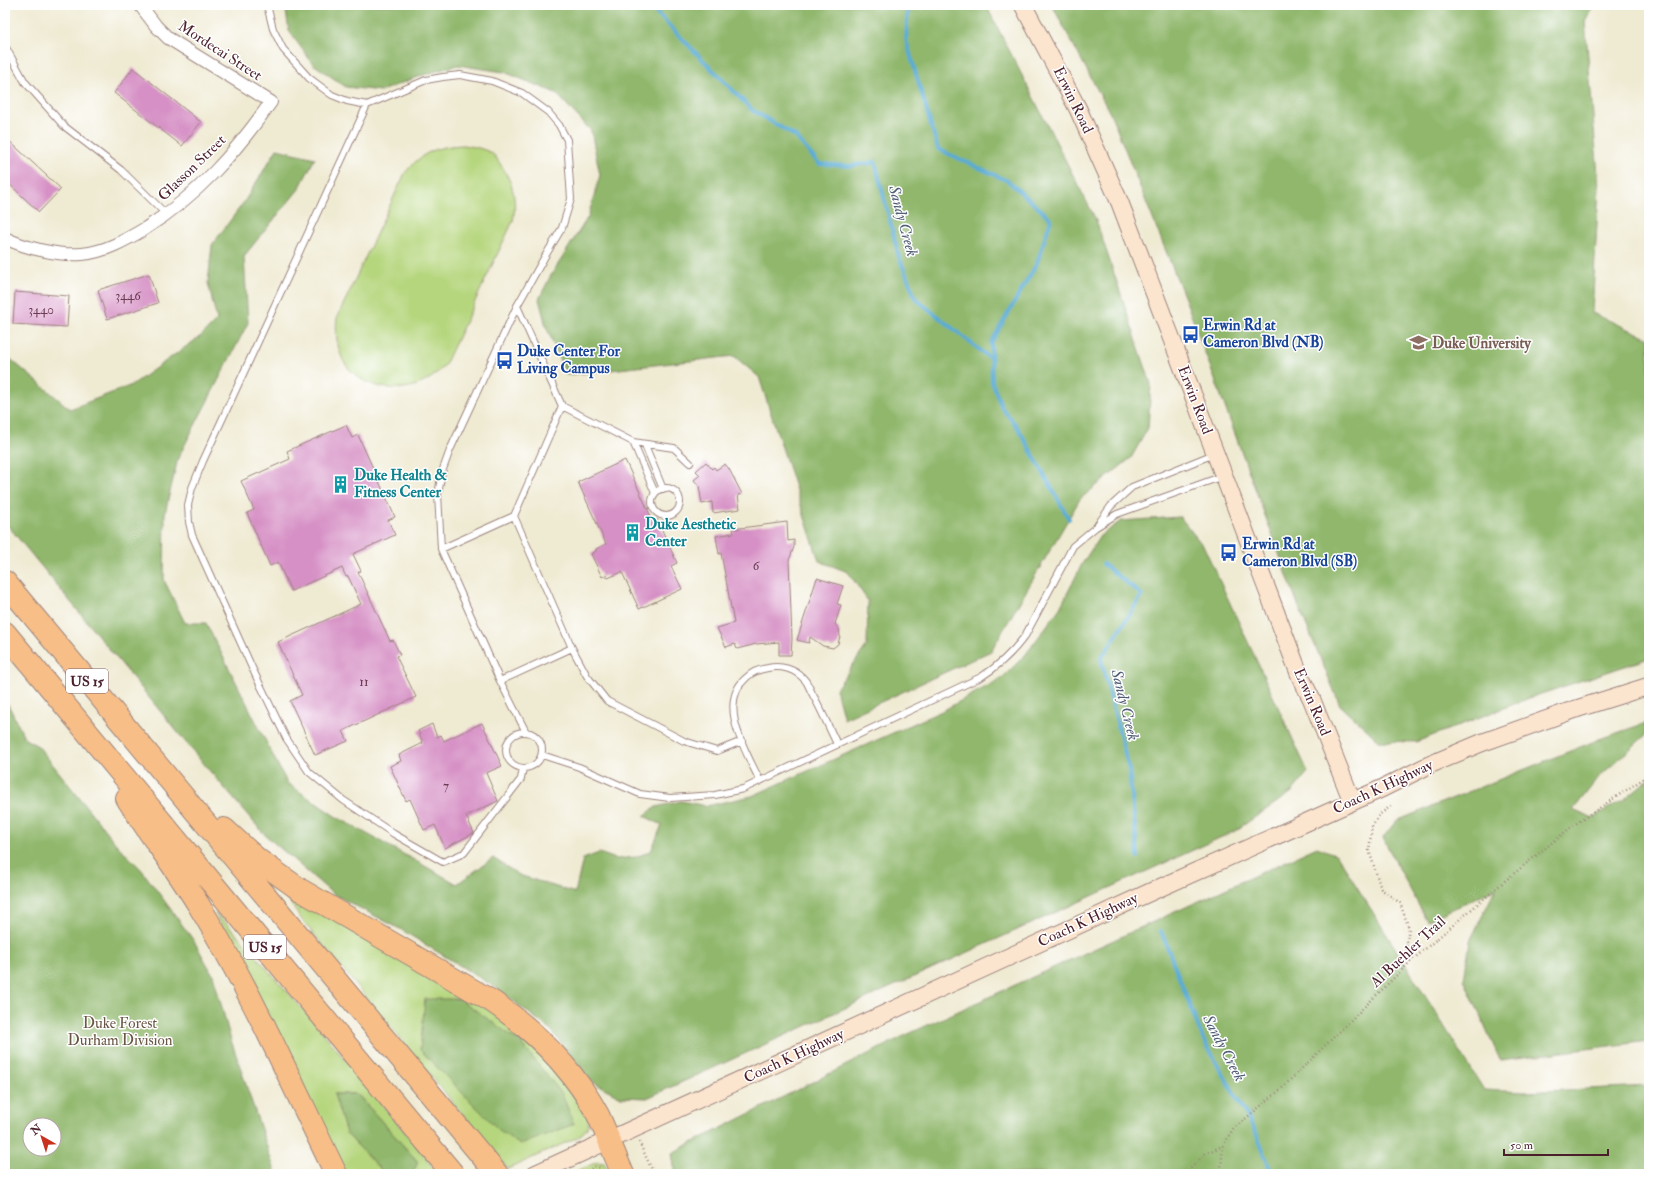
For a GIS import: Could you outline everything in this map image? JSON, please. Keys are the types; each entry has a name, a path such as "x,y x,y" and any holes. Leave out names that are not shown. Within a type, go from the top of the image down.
{"highway":[{"name":"US 15","path":"5,582 497,1174"},
{"name":"US 15","path":"5,632 449,1170"},
{"path":"85,729 138,817 198,904 221,944 240,979 336,1174"},
{"path":"170,780 257,858 299,889 380,937 445,973 515,1017 536,1035 572,1075 588,1097 609,1140 614,1172"}],"main road":[{"name":"Erwin Road","path":"1023,5 1078,110 1120,203 1300,676 1312,700 1352,801"},
{"name":"Coach K Highway","path":"535,1174 1481,743 1576,708 1649,686"}],"street":[{"name":"Mordecai Street","path":"140,5 156,26 168,38 271,102"},
{"name":"Glasson Street","path":"5,238 30,247 66,254 81,254 113,246 134,236 166,215 185,200 227,159 243,141 271,102"}],"lane":[{"path":"267,5 273,29 283,49 309,78 332,95 347,101 367,105 426,80 460,75 492,81 522,93 548,112 559,125 567,140 571,199 562,228 517,306 450,450 442,472 438,494 441,549 500,681 526,732"},
{"path":"5,46 25,82 64,126 121,170 166,215"},
{"path":"367,105 203,461 192,488 188,505 189,522 197,548 286,738 309,772 343,800 394,834 443,862 464,854 521,779 523,768"},
{"path":"517,306 562,406 633,442 645,445 674,448 690,463"},
{"path":"441,549 514,516 562,406"},
{"path":"633,442 655,493"},
{"path":"645,445 663,489"},
{"path":"1096,526 1111,506 1132,487 1216,453"},
{"path":"542,755 579,767 640,794 670,798 715,795 743,788 981,677 995,669 1025,636 1073,546 1096,526 1123,511 1224,475"},
{"path":"663,489 672,490 680,501 677,510 670,516 661,516 654,510 652,501 655,493 663,489"},
{"path":"514,516 572,648 587,676 607,701 684,742 717,751 742,741"},
{"path":"500,681 572,648"},
{"path":"760,781 742,741 734,719 733,708 735,692 738,686 749,675 757,670 778,667 792,670 804,679 837,744"},
{"path":"526,732 533,734 538,738 543,748 539,761 534,766 523,768 513,764 509,759 506,747 510,739 515,734 526,732"}],"path":[{"name":"Al Buehler Trail","path":"1223,1174 1221,1168 1223,1146 1233,1129 1280,1090 1410,962 1501,884 1574,825 1649,775"},
{"path":"1391,806 1379,815 1372,827 1369,850 1381,889 1400,903 1409,928 1406,947 1410,962"},
{"path":"633,1129 654,1174"},
{"path":"1185,1174 1206,1153 1223,1146"},
{"path":"580,1174 595,1167 614,1172"}],"green space":[{"path":"285,5 986,5 1096,220 1151,384 1148,428 1131,458 1080,499 991,651 844,719 836,689 867,645 868,601 848,572 819,561 759,377 734,356 566,375 546,326 539,299 550,277 588,217 600,175 591,131 556,93 504,72 457,65 420,76 381,91 346,87 313,64 289,31"},
{"name":"Duke University","path":"1052,5 1594,5 1585,21 1599,187 1592,313 1649,338 1649,658 1532,697 1416,742 1379,741 1340,705 1298,605 1186,301 1112,117"},
{"path":"464,145 488,151 494,155 501,165 513,192 513,221 445,365 430,379 414,386 392,388 380,387 369,383 359,378 344,362 337,340 337,318 405,173 424,155 446,147"},
{"path":"277,149 315,158 299,189 244,256 248,323 178,458 165,513 164,580 185,623 206,623 287,783 335,816 457,884 493,858 519,875 575,893 583,859 599,853 616,859 636,857 651,851 662,825 644,816 656,807 681,801 706,806 752,796 944,710 1002,678 1026,654 1060,608 1082,564 1100,536 1121,521 1180,517 1204,547 1308,772 1292,792 1235,831 647,1098 621,1097 589,1080 551,1030 495,987 400,929 333,894 264,834 202,762 5,522 5,358 8,357 70,409 132,385 201,336 217,320 208,283 212,245 244,202"},
{"name":"Duke Forest Durham Division","path":"5,698 25,739 38,746 116,844 141,869 194,941 213,975 230,1037 276,1174 5,1174"},
{"path":"1649,722 1649,732 1599,777 1573,810 1591,818 1623,800 1649,779 1649,1041 1500,1060 1464,979 1470,941 1496,888 1427,921 1383,838 1396,821 1605,737"},
{"path":"1317,847 1337,855 1484,1090 1524,1092 1649,1086 1649,1174 675,1174 672,1153 906,1035"},
{"path":"292,892 489,1005 548,1055 589,1117 588,1126 585,1131 578,1137 508,1169 298,915 287,896"},
{"path":"215,913 232,929 321,1030 429,1161 435,1174 412,1174 418,1162 357,1094 334,1094 346,1133 382,1171 405,1174 345,1174"},
{"path":"425,999 460,999 520,1042 562,1094 574,1124 520,1145 498,1129 420,1050"},
{"path":"334,1094 357,1094 418,1162 412,1174 382,1171 346,1133"},
{"path":"597,1162 604,1163 610,1174 571,1174"}],"building":[{"path":"133,68 201,122 182,146 114,93"},
{"path":"5,137 61,189 39,212 5,180"},
{"path":"149,274 158,303 107,319 98,290"},
{"path":"15,292 69,296 67,327 13,324"},
{"path":"346,425 352,438 358,435 395,517 388,520 395,535 353,554 361,571 358,572 390,641 393,640 400,655 396,656 416,697 343,731 348,741 315,755 290,701 302,695 278,642 361,604 348,576 346,577 342,568 291,591 278,562 270,566 247,513 254,510 241,481 290,459 287,451"},
{"name":"Duke Aesthetic Center","path":"625,460 653,521 657,519 677,563 671,566 682,589 639,609 622,572 608,578 606,575 602,577 591,554 596,551 596,549 606,544 578,482"},
{"path":"706,462 712,469 714,467 716,470 725,464 729,469 742,494 738,495 740,509 713,513 712,502 702,504 699,486 694,480 700,475 696,471"},
{"path":"787,522 788,541 794,540 794,547 789,560 792,639 791,655 779,655 779,642 756,644 737,649 735,644 726,647 717,628 734,623 721,553 719,554 716,536 734,533 733,529"},
{"path":"817,578 843,586 837,604 841,605 835,624 839,629 840,636 838,644 833,648 823,646 810,637 809,643 797,640"},
{"path":"482,723 502,766 486,773 498,801 466,816 474,833 445,848 435,825 424,830 410,799 406,801 390,766 401,761 399,755 423,743 418,731 432,724 437,737 441,735 444,741"}],"waterway":[{"name":"Sandy Creek","path":"649,5 752,110 795,136 819,164 850,166 875,162 899,257 916,299 991,359"},
{"path":"908,5 906,40 938,149 1008,181 1051,219 1037,263 991,343 992,382 1002,408 1018,428 1069,519"},
{"name":"Sandy Creek","path":"1103,564 1142,595 1101,659 1129,770 1138,857"},
{"name":"Sandy Creek","path":"1161,931 1203,1039 1255,1130 1272,1174"}],"place":[{"name":"Erwin Rd at Cameron Blvd (NB)","path":"1190,334"},
{"name":"Duke University","path":"1419,343"},
{"name":"Duke Center For Living Campus","path":"504,360"},
{"name":"Duke Health & Fitness Center","path":"341,484"},
{"name":"Duke Aesthetic Center","path":"632,533"},
{"name":"Erwin Rd at Cameron Blvd (SB)","path":"1229,553"}]}
